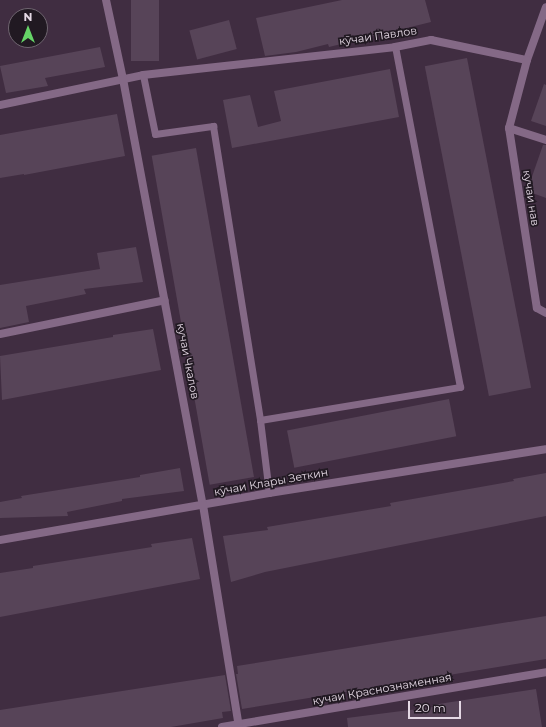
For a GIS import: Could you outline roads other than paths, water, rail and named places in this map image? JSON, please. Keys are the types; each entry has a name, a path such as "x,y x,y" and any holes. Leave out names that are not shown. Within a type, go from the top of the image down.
{"street":[{"name":"кучаи Чкалов","path":"106,0 123,79 203,505 239,726"},
{"path":"546,7 527,60 509,128 546,140"},
{"name":"кӯчаи Павлов","path":"0,104 143,75 395,47 430,40 527,60"},
{"name":"кучаи нав","path":"509,128 537,308 546,313"},
{"path":"0,334 165,300"},
{"name":"кӯчаи Клары Зеткин","path":"0,540 269,493 546,449"},
{"name":"кучаи Краснознаменная","path":"222,727 239,726 546,672"}],"lane":[{"path":"260,420 460,387 395,47"},
{"path":"143,75 154,134 212,126 260,420 269,493"}]}
